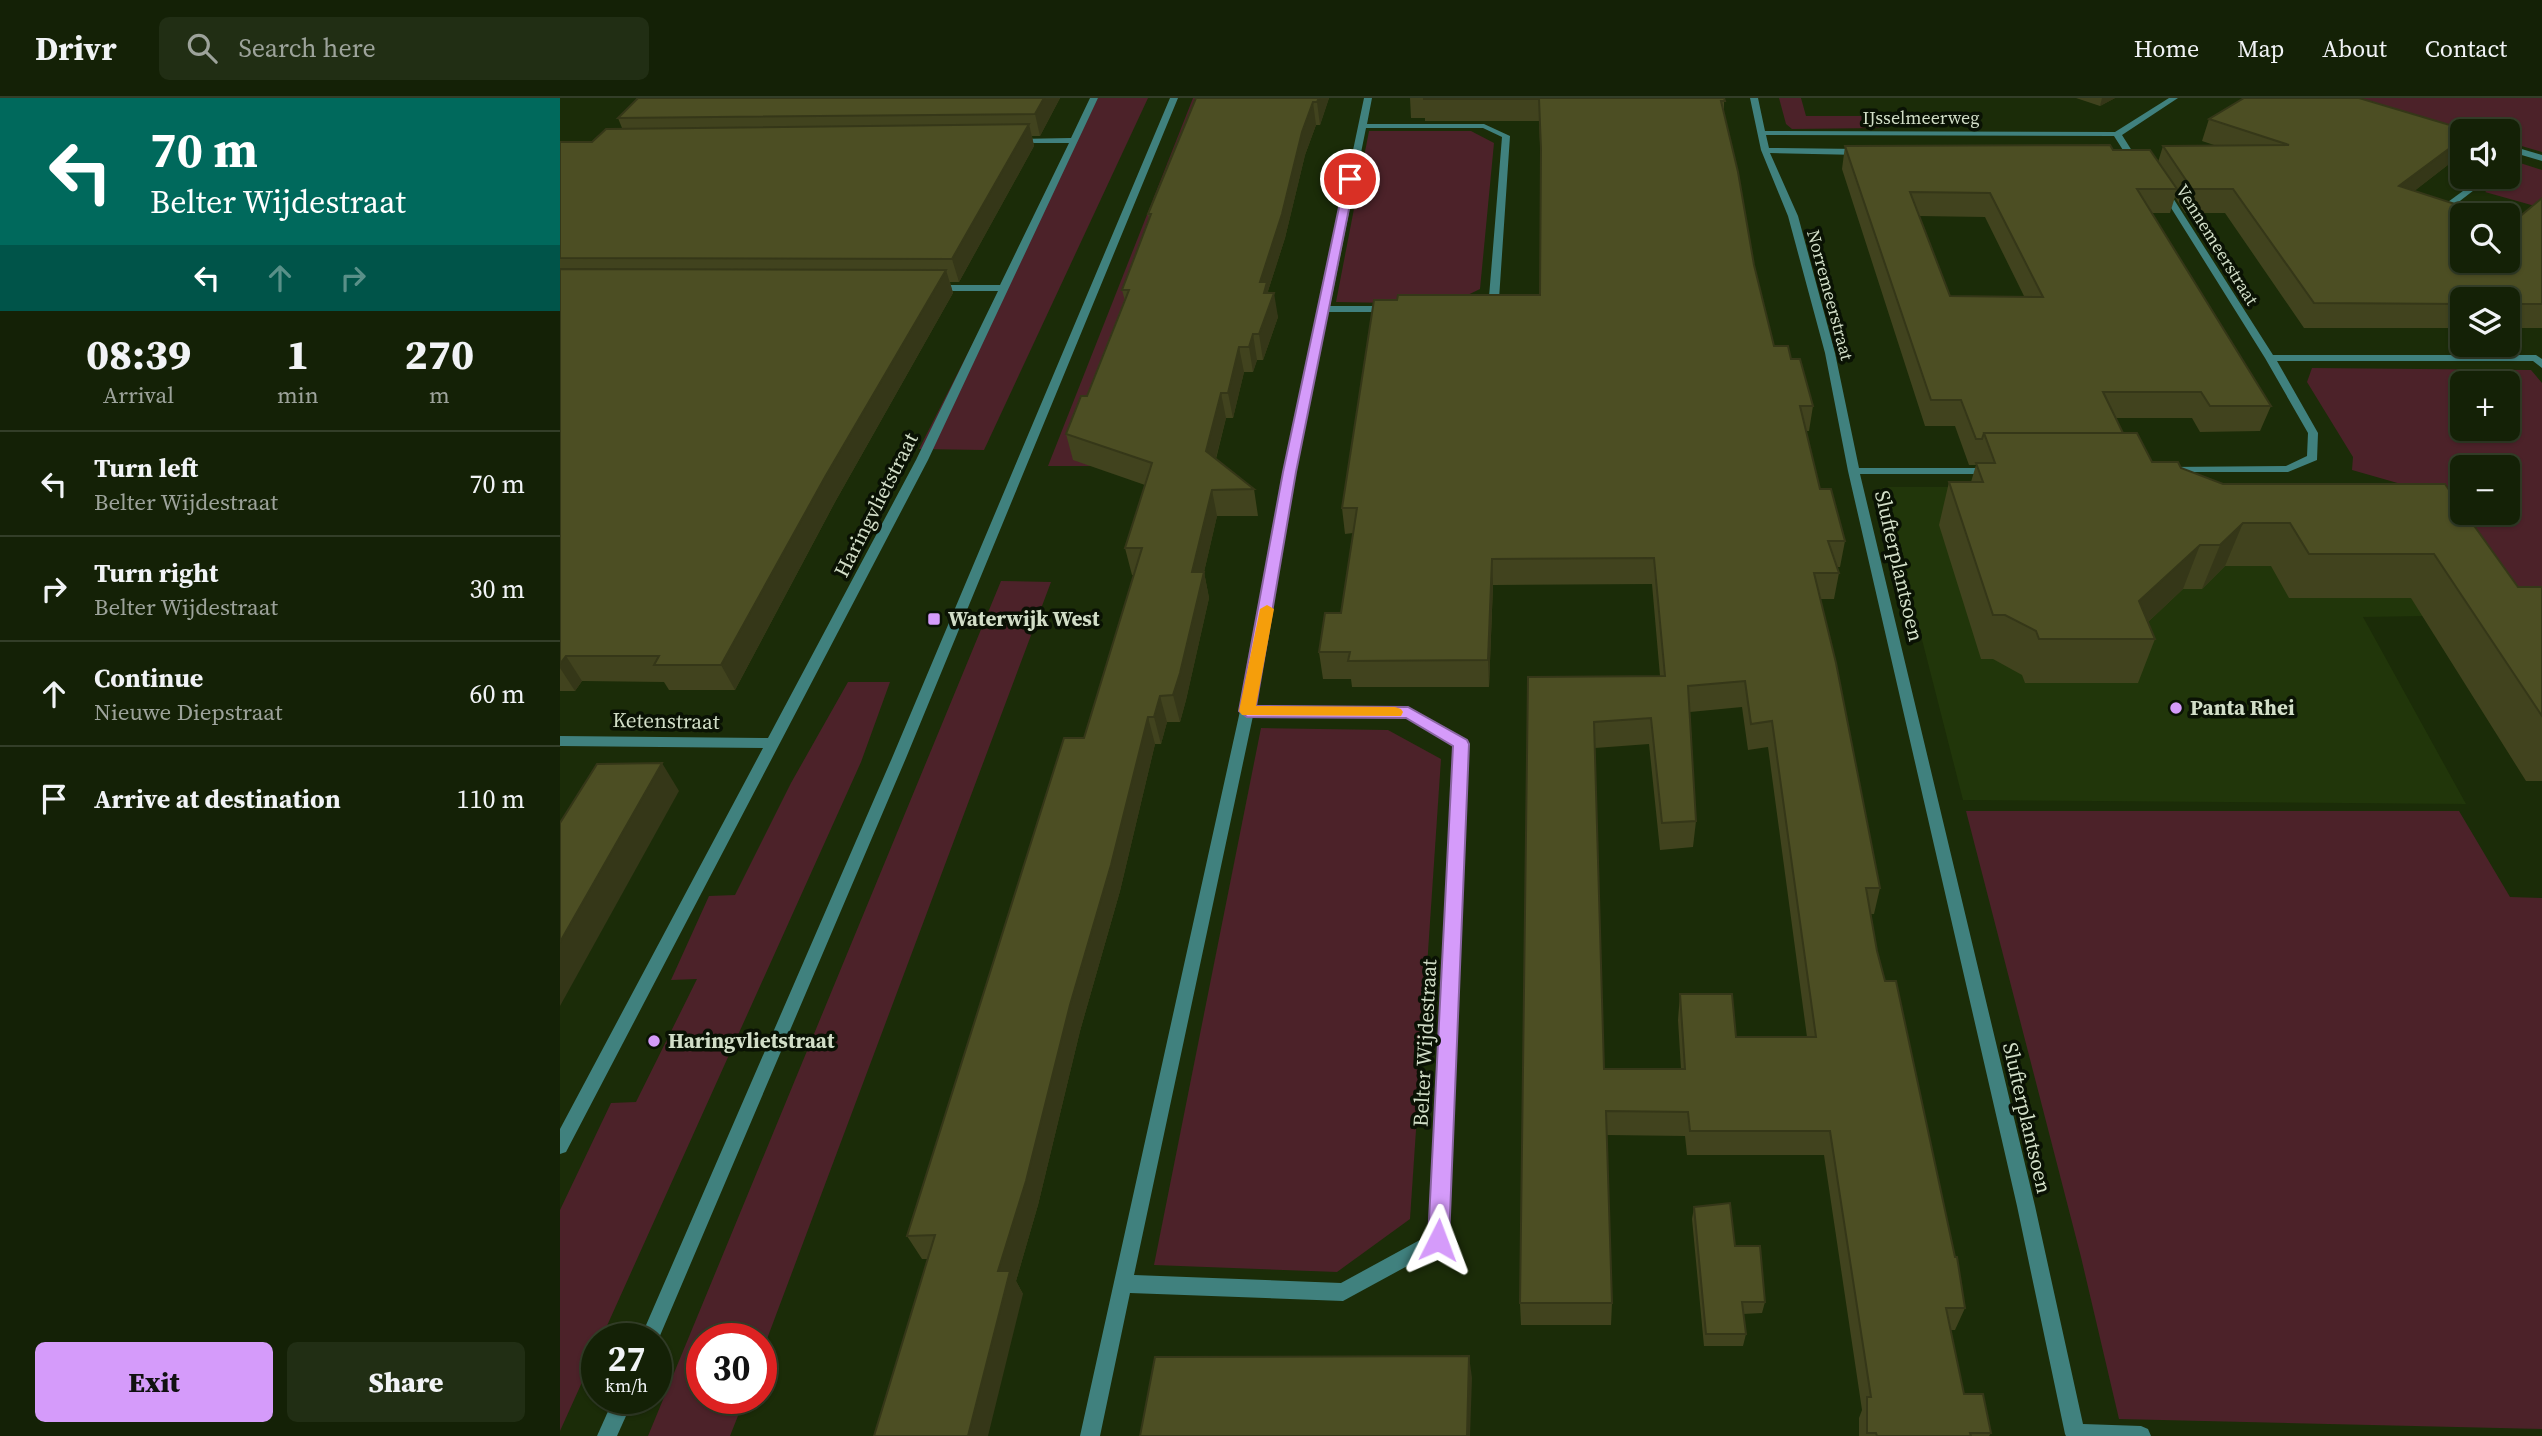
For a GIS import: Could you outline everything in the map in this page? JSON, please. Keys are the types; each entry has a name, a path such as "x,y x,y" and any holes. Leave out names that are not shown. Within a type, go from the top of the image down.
{"street":[{"name":"Haringvlietstraat","path":"560,1146 922,460 1094,98"},
{"path":"656,1323 900,758 1174,98"},
{"path":"1090,1436 1247,711 1322,309 1368,98"},
{"path":"1754,98 1760,133"},
{"path":"2131,156 2117,134 2174,98"},
{"path":"1362,126 1483,127 1506,136 1494,299 1470,309"},
{"name":"IJsselmeerweg","path":"1760,133 2117,134"},
{"name":"Norremeerstraat","path":"1760,133 1793,216 1830,353 1854,471"},
{"path":"1005,141 1074,141"},
{"name":"IJsselmeerweg","path":"1765,150 1873,152"},
{"path":"2520,152 2542,158"},
{"path":"2118,156 2131,156"},
{"name":"Vennemeerstraat","path":"2131,156 2151,171"},
{"name":"Vennemeerstraat","path":"2159,182 2270,358"},
{"path":"2440,212 2471,189"},
{"path":"925,288 1004,288"},
{"path":"1322,309 1403,309"},
{"path":"2270,358 2540,360"},
{"path":"2152,470 2288,469 2314,458 2313,433 2270,358"},
{"name":"Slufterplantsoen","path":"2003,471 1854,471 2026,1206 2075,1435 2141,1436"},
{"name":"Belter Wijdestraat","path":"1124,1284 1343,1292 1438,1240 1461,744 1408,712 1247,711"},
{"name":"Ketenstraat","path":"560,741 771,743"},
{"path":"607,1436 617,1414"}],"shaded area":[{"path":"1098,98 1148,98 984,450 919,449"},
{"path":"1193,98 1224,98 1091,466 1048,466"},
{"path":"1779,98 1801,98 1806,116 1882,116 1879,128 1792,129 1786,124"},
{"path":"2358,98 2542,98 2542,152 2520,146 2520,119 2450,119 2450,125"},
{"path":"1369,131 1471,131 1494,143 1480,289 1449,304 1336,302"},
{"path":"2520,163 2542,170 2542,208 2485,192 2489,189 2520,189"},
{"path":"2312,368 2531,370 2542,383 2542,611 2453,525 2520,525 2520,455 2450,455 2450,522 2415,488 2352,470 2353,457 2307,382"},
{"name":"Panta Rhei","path":"1883,487 2147,487 2490,615 2363,617 2466,804 1963,800"},
{"path":"1001,581 1051,582 773,1323 695,1323"},
{"path":"848,682 890,682 861,762 608,1323 581,1323 581,1384 560,1431 560,1210 611,1103 636,1102 697,979 671,980 709,896 735,895 791,783"},
{"path":"1261,728 1388,730 1441,759 1410,1219 1337,1272 1154,1265"},
{"path":"1966,811 2459,811 2510,897 2542,898 2542,1429 2119,1419 2081,1257"},
{"path":"686,1344 686,1414 739,1414 730,1436 648,1436 657,1414 672,1414 672,1378"}],"building":[{"path":"638,98 1044,98 1035,114 618,118"},
{"path":"1196,98 1319,98 1317,102 1313,102 1302,132 1282,214 1260,282 1267,282 1264,293 1274,293 1259,334 1253,334 1249,347 1239,347 1228,393 1221,393 1206,451 1254,489 1212,490 1192,572 1204,572 1180,673 1173,695 1160,696 1154,717 1148,717 1111,865 1070,1005 1026,1181 998,1271 1010,1271 968,1436 874,1436 935,1235 907,1236 1064,738 1084,738 1142,548 1125,548 1152,463 1066,434 1081,396 1087,396 1129,290 1122,290 1151,214 1148,214"},
{"path":"1724,98 1725,101 1721,101 1738,172 1754,265 1774,346 1788,346 1791,359 1800,359 1813,406 1800,406 1820,489 1831,489 1845,541 1828,541 1839,573 1814,573 1836,663 1880,888 1866,888 1877,951 1885,981 1896,981 1957,1257 1965,1308 1946,1308 1964,1394 1983,1394 1991,1433 1970,1433 1971,1436 1877,1436 1876,1433 1867,1433 1867,1397 1871,1397 1830,1131 1690,1131 1688,1112 1606,1111 1612,1303 1520,1303 1528,677 1665,676 1654,558 1492,559 1488,660 1348,661 1350,652 1319,652 1325,613 1341,613 1357,508 1342,508 1374,300 1397,300 1398,295 1540,295 1539,99 1424,99","holes":["1745,681 1751,724 1772,721 1816,1037 1736,1037 1732,994 1680,994 1685,1069 1604,1069 1594,722 1651,718 1662,823 1696,821 1688,686"]},
{"path":"2244,98 2359,98 2450,125 2450,148 2399,186 2452,203 2450,273 2520,273 2520,216 2542,198 2542,304 2520,304 2520,287 2450,287 2450,304 2314,303 2233,189 2192,189 2163,146 2289,145 2209,119"},
{"path":"1029,124 952,259 560,258 560,142 592,142 606,129"},
{"path":"2110,145 2113,150 2150,150 2177,189 2137,189 2271,406 2210,406 2201,392 2103,392 2123,433 1984,433 1982,439 1976,439 1961,400 1931,400 1845,146","holes":["1910,192 1990,193 2043,297 1950,296"]},
{"path":"560,269 946,270 825,477 721,665 654,665 659,656 566,656 560,664"},
{"path":"1984,433 2137,433 2152,462 2178,462 2181,468 2223,484 2445,484 2450,491 2450,525 2474,525 2518,587 2542,587 2542,716 2434,554 2309,554 2290,523 2243,523 2220,545 2200,545 2139,601 2155,639 2039,639 2036,631 2005,615 1993,615 1949,482 1983,482 1976,463 1995,463"},
{"path":"662,763 560,942 560,823 597,764"},
{"path":"1730,1203 1735,1246 1760,1246 1765,1302 1742,1302 1746,1334 1706,1334 1694,1207"},
{"path":"1469,1356 1467,1436 1140,1436 1155,1357"}],"slow traffic":[{"path":"1267,609 1247,711 1395,712"}],"place":[{"name":"Waterwijk West","path":"934,619"},
{"name":"Panta Rhei","path":"2176,708"},
{"name":"Haringvlietstraat","path":"654,1041"}],"route":[{"path":"1350,179 1290,472 1271,590 1247,711 1408,712 1461,744 1438,1240"}]}
